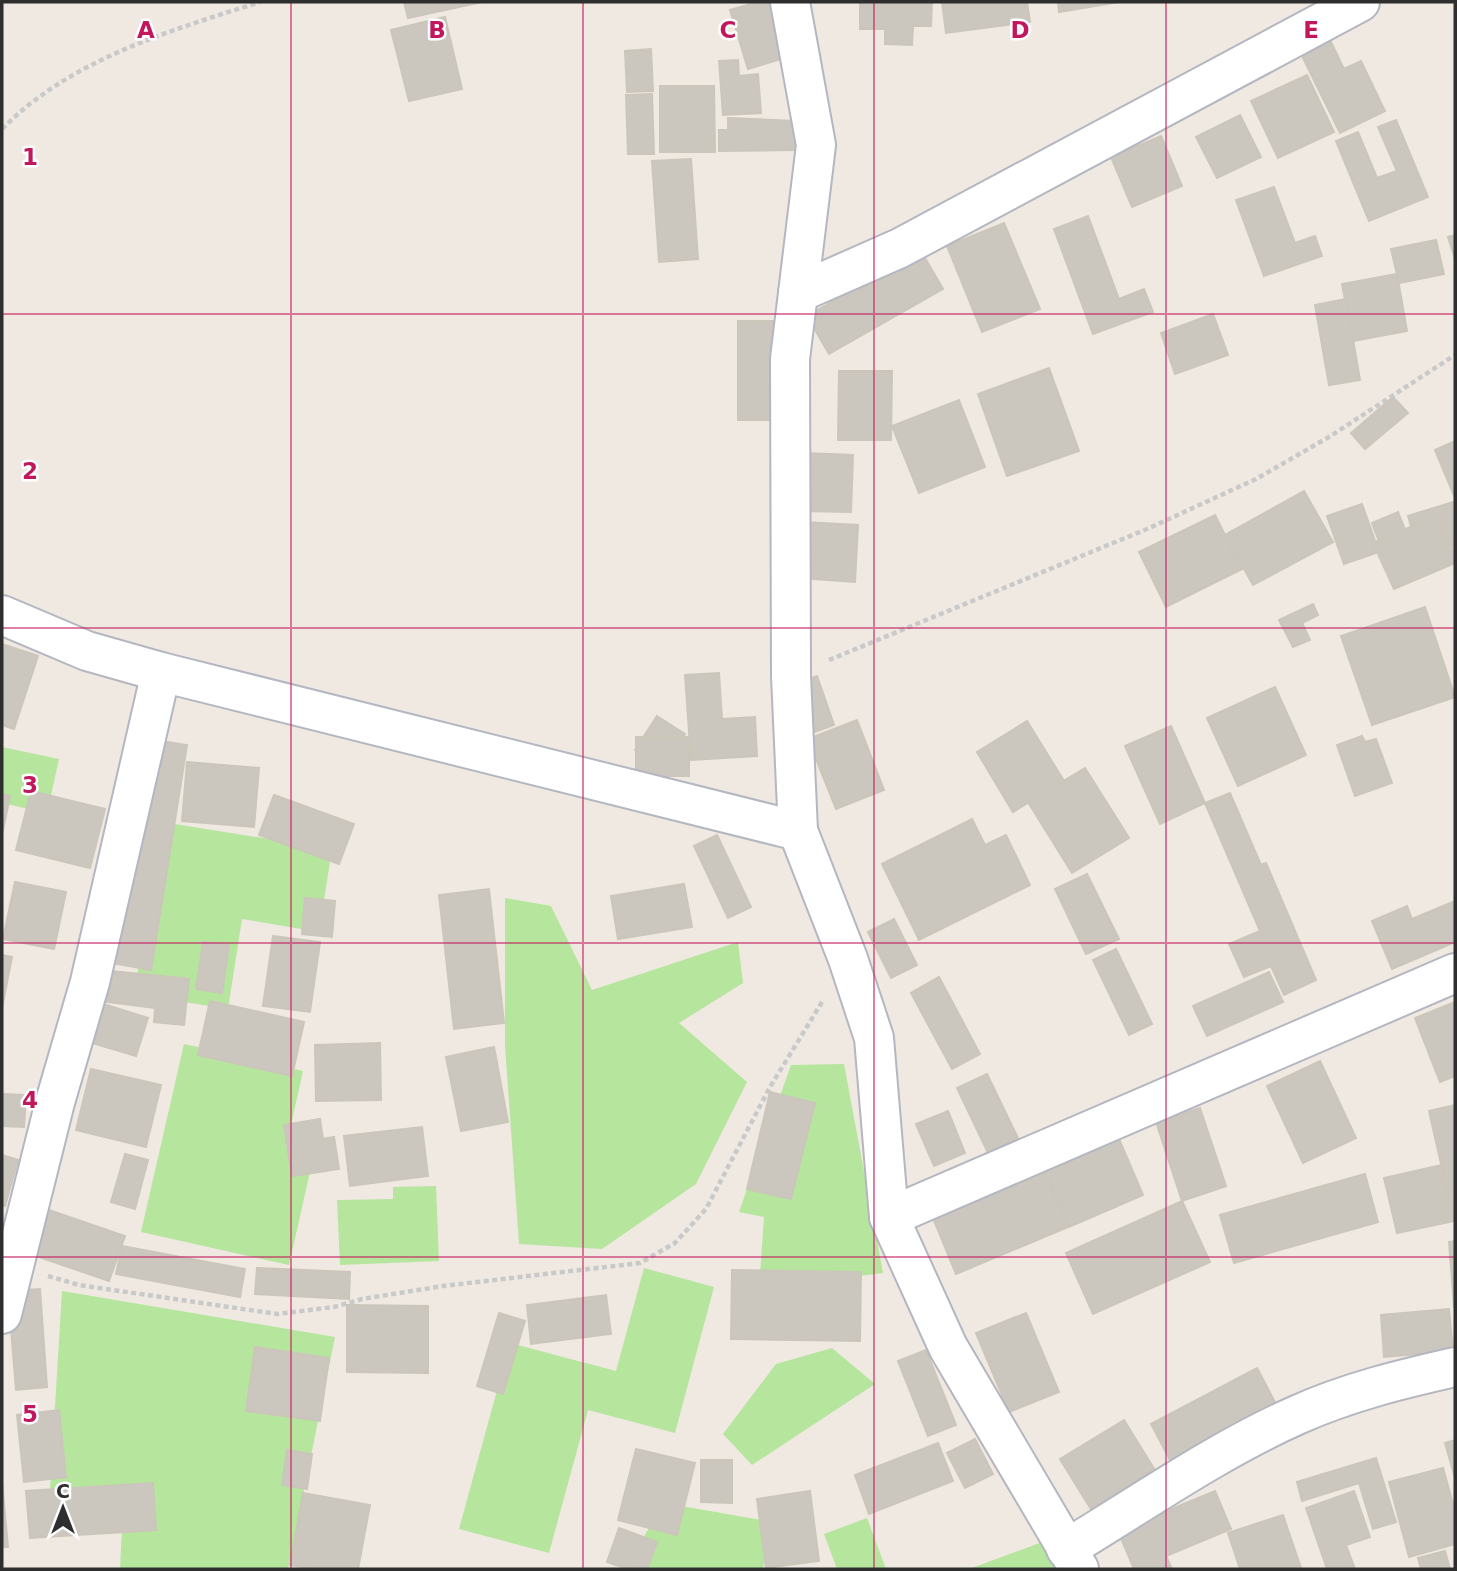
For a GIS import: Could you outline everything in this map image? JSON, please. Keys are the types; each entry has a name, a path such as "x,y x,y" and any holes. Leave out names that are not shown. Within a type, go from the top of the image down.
{"street":[{"path":"790,2 816,145 790,359 791,676 798,831 848,959 874,1038 889,1217 948,1347 1073,1559 1219,1457 1297,1415 1383,1384 1455,1367"},
{"path":"798,293 900,248 1360,2"},
{"path":"2,615 87,651 161,672 798,831"},
{"path":"2,1314 55,1102 90,982 161,672"},
{"path":"889,1217 1455,973"}],"path":[{"path":"2,129 73,75 153,36 260,2"},
{"path":"791,676 1147,529 1256,479 1329,437 1455,355"},
{"path":"14,1266 79,1285 277,1314 334,1307 362,1299 443,1286 640,1263 675,1243 706,1209 770,1087 848,959"}],"green space":[{"path":"2,747 59,759 47,813 2,803"},
{"path":"162,822 332,849 319,932 242,919 228,1009 134,994"},
{"path":"505,898 551,906 592,990 738,942 743,983 679,1023 747,1082 696,1184 602,1249 519,1244 505,1045"},
{"path":"184,1044 303,1071 286,1147 314,1154 289,1265 141,1232"},
{"path":"844,1064 883,1273 759,1289 764,1217 739,1212 791,1065"},
{"path":"436,1186 439,1261 340,1265 337,1200 393,1199 393,1187"},
{"path":"644,1268 714,1287 675,1433 588,1410 549,1553 459,1529 510,1343 616,1371"},
{"path":"62,1291 335,1337 288,1569 120,1569 123,1508 49,1506"},
{"path":"832,1348 875,1384 752,1465 723,1434 776,1364"},
{"path":"664,1503 772,1522 763,1569 628,1569 633,1555"},
{"path":"867,1518 886,1569 837,1569 824,1534"},
{"path":"1064,1534 1077,1569 969,1569"}],"building":[{"path":"404,2 482,2 408,18"},
{"path":"758,2 780,2 795,55 748,69 730,10"},
{"path":"860,2 932,2 931,26 913,26 912,45 885,44 885,29 860,29"},
{"path":"942,2 1027,2 1030,22 946,33"},
{"path":"1058,2 1119,2 1059,12"},
{"path":"445,17 462,89 409,101 391,30"},
{"path":"1331,42 1344,69 1361,61 1385,111 1340,133 1302,56"},
{"path":"651,49 653,91 627,92 625,51"},
{"path":"738,60 739,76 758,74 761,113 723,115 719,61"},
{"path":"1307,75 1334,132 1278,158 1251,101"},
{"path":"660,86 714,86 715,152 660,152"},
{"path":"652,94 654,154 628,154 626,95"},
{"path":"1240,115 1261,157 1217,178 1196,137"},
{"path":"728,118 795,121 796,150 719,151 719,130 728,130"},
{"path":"1396,120 1428,197 1369,221 1336,141 1358,132 1377,178 1397,171 1378,127"},
{"path":"1161,136 1182,186 1132,207 1111,157"},
{"path":"691,159 698,259 659,262 652,161"},
{"path":"1274,187 1295,243 1315,236 1322,256 1264,276 1236,200"},
{"path":"1088,216 1119,299 1144,289 1153,312 1093,334 1054,229"},
{"path":"1004,223 1040,309 982,332 947,246"},
{"path":"1455,235 1455,259 1448,237"},
{"path":"1436,240 1444,274 1399,283 1391,249"},
{"path":"921,251 943,289 829,354 807,316"},
{"path":"1397,274 1407,331 1353,341 1342,284"},
{"path":"1346,299 1360,380 1329,385 1315,305"},
{"path":"1213,314 1228,355 1175,374 1161,333"},
{"path":"738,321 775,321 775,420 738,420"},
{"path":"1049,368 1079,451 1007,476 978,394"},
{"path":"839,371 892,371 891,440 838,440"},
{"path":"1393,397 1408,413 1365,449 1351,433"},
{"path":"959,400 985,467 919,493 892,426"},
{"path":"1455,441 1455,498 1435,450"},
{"path":"804,453 853,455 851,512 802,511"},
{"path":"1304,491 1333,542 1253,585 1225,535"},
{"path":"1453,502 1455,545 1420,556 1408,516"},
{"path":"1362,504 1379,552 1344,564 1327,516"},
{"path":"1398,512 1414,552 1387,562 1372,523"},
{"path":"1215,515 1242,569 1166,607 1139,552"},
{"path":"1438,515 1455,554 1455,563 1394,589 1373,543"},
{"path":"803,522 858,525 855,582 800,578"},
{"path":"1313,604 1318,615 1302,623 1310,640 1293,647 1279,620"},
{"path":"1425,607 1455,697 1372,725 1341,636"},
{"path":"2,644 38,656 14,729 2,725"},
{"path":"719,673 722,719 755,717 757,756 691,760 685,675"},
{"path":"817,676 834,725 809,734 792,685"},
{"path":"1275,687 1306,755 1238,786 1207,718"},
{"path":"657,716 685,734 664,768 635,750"},
{"path":"857,720 884,790 836,809 808,739"},
{"path":"1027,721 1064,781 1013,812 977,752"},
{"path":"1171,726 1205,803 1160,824 1125,746"},
{"path":"1362,736 1365,742 1376,739 1392,783 1355,796 1337,745"},
{"path":"636,737 689,737 689,776 636,776"},
{"path":"148,739 187,745 151,970 112,963"},
{"path":"187,762 259,768 254,827 182,821"},
{"path":"1085,768 1129,838 1072,873 1028,802"},
{"path":"31,791 105,809 90,868 16,850"},
{"path":"1230,793 1261,865 1266,863 1316,980 1284,995 1271,966 1244,977 1229,944 1260,931 1205,803"},
{"path":"2,794 10,796 2,835"},
{"path":"274,795 354,824 339,864 259,835"},
{"path":"972,819 985,845 1006,835 1030,885 919,940 882,864"},
{"path":"717,835 751,907 728,918 694,846"},
{"path":"1087,874 1119,939 1086,954 1055,889"},
{"path":"15,882 66,892 54,949 3,939"},
{"path":"684,884 692,927 618,939 611,896"},
{"path":"489,889 504,1023 454,1029 439,895"},
{"path":"305,898 335,901 332,937 302,934"},
{"path":"1455,901 1455,942 1392,969 1372,921 1407,906 1412,919"},
{"path":"894,919 917,965 891,978 868,932"},
{"path":"273,936 320,942 310,1012 263,1006"},
{"path":"203,942 229,945 222,993 196,989"},
{"path":"1116,949 1152,1024 1129,1035 1093,960"},
{"path":"2,955 12,957 2,1008"},
{"path":"111,971 189,979 184,1025 154,1022 155,1008 107,1002"},
{"path":"1269,972 1283,1002 1207,1036 1193,1006"},
{"path":"939,977 980,1054 952,1069 911,993"},
{"path":"210,1001 304,1022 292,1076 198,1055"},
{"path":"1455,1002 1455,1076 1440,1082 1415,1018"},
{"path":"100,1003 148,1018 136,1056 89,1042"},
{"path":"380,1043 381,1100 316,1101 315,1045"},
{"path":"494,1047 508,1122 461,1131 446,1057"},
{"path":"1320,1061 1356,1138 1303,1163 1267,1086"},
{"path":"91,1069 161,1085 146,1147 76,1130"},
{"path":"987,1074 1018,1138 988,1153 957,1088"},
{"path":"770,1092 815,1103 791,1199 747,1189"},
{"path":"2,1094 26,1095 24,1127 2,1126"},
{"path":"1455,1105 1455,1221 1454,1221 1429,1111"},
{"path":"1200,1108 1226,1186 1182,1201 1156,1122"},
{"path":"948,1111 965,1153 934,1166 916,1124"},
{"path":"320,1119 323,1139 334,1137 339,1169 292,1176 284,1125"},
{"path":"422,1127 428,1176 350,1186 344,1136"},
{"path":"1119,1139 1143,1195 1069,1227 1045,1172"},
{"path":"125,1154 148,1160 135,1209 111,1202"},
{"path":"2,1155 18,1160 5,1206 2,1205"},
{"path":"1442,1165 1454,1221 1397,1233 1384,1178"},
{"path":"1045,1172 1068,1227 956,1274 933,1218"},
{"path":"1365,1174 1378,1222 1234,1263 1220,1215"},
{"path":"1182,1201 1210,1262 1093,1314 1066,1253"},
{"path":"49,1210 125,1236 109,1281 33,1255"},
{"path":"1455,1241 1455,1307 1454,1307 1449,1242"},
{"path":"122,1246 245,1269 240,1297 116,1274"},
{"path":"257,1268 350,1272 349,1299 255,1294"},
{"path":"732,1270 861,1272 860,1341 731,1339"},
{"path":"40,1289 47,1387 16,1390 8,1291"},
{"path":"606,1295 611,1334 531,1344 527,1305"},
{"path":"347,1305 428,1306 428,1373 347,1372"},
{"path":"1449,1309 1453,1351 1384,1357 1381,1315"},
{"path":"499,1313 525,1321 503,1394 477,1386"},
{"path":"1026,1313 1059,1392 1009,1412 976,1333"},
{"path":"255,1347 329,1358 320,1421 246,1411"},
{"path":"926,1350 956,1425 928,1436 898,1361"},
{"path":"1257,1368 1277,1406 1171,1462 1151,1424"},
{"path":"59,1410 66,1477 24,1482 17,1415"},
{"path":"1124,1420 1156,1472 1092,1511 1060,1459"},
{"path":"975,1439 993,1474 965,1488 947,1453"},
{"path":"1455,1440 1455,1478 1445,1443"},
{"path":"938,1443 953,1481 869,1514 855,1475"},
{"path":"636,1449 695,1463 677,1535 618,1520"},
{"path":"287,1450 312,1454 307,1489 282,1485"},
{"path":"1376,1458 1396,1522 1373,1529 1359,1483 1302,1501 1297,1482"},
{"path":"701,1460 732,1460 732,1503 701,1502"},
{"path":"1443,1468 1455,1511 1455,1544 1409,1557 1389,1482"},
{"path":"2,1482 8,1547 2,1547"},
{"path":"153,1483 156,1530 30,1538 26,1491"},
{"path":"810,1491 819,1561 766,1568 757,1499"},
{"path":"1215,1491 1231,1529 1166,1556 1172,1569 1134,1569 1118,1531"},
{"path":"1354,1491 1370,1537 1346,1545 1355,1569 1327,1569 1306,1508"},
{"path":"303,1493 370,1505 358,1569 312,1569 290,1565"},
{"path":"1283,1515 1301,1568 1240,1569 1228,1533"},
{"path":"619,1528 657,1542 647,1569 627,1569 607,1562"},
{"path":"1445,1551 1450,1569 1421,1569 1418,1558"}]}
